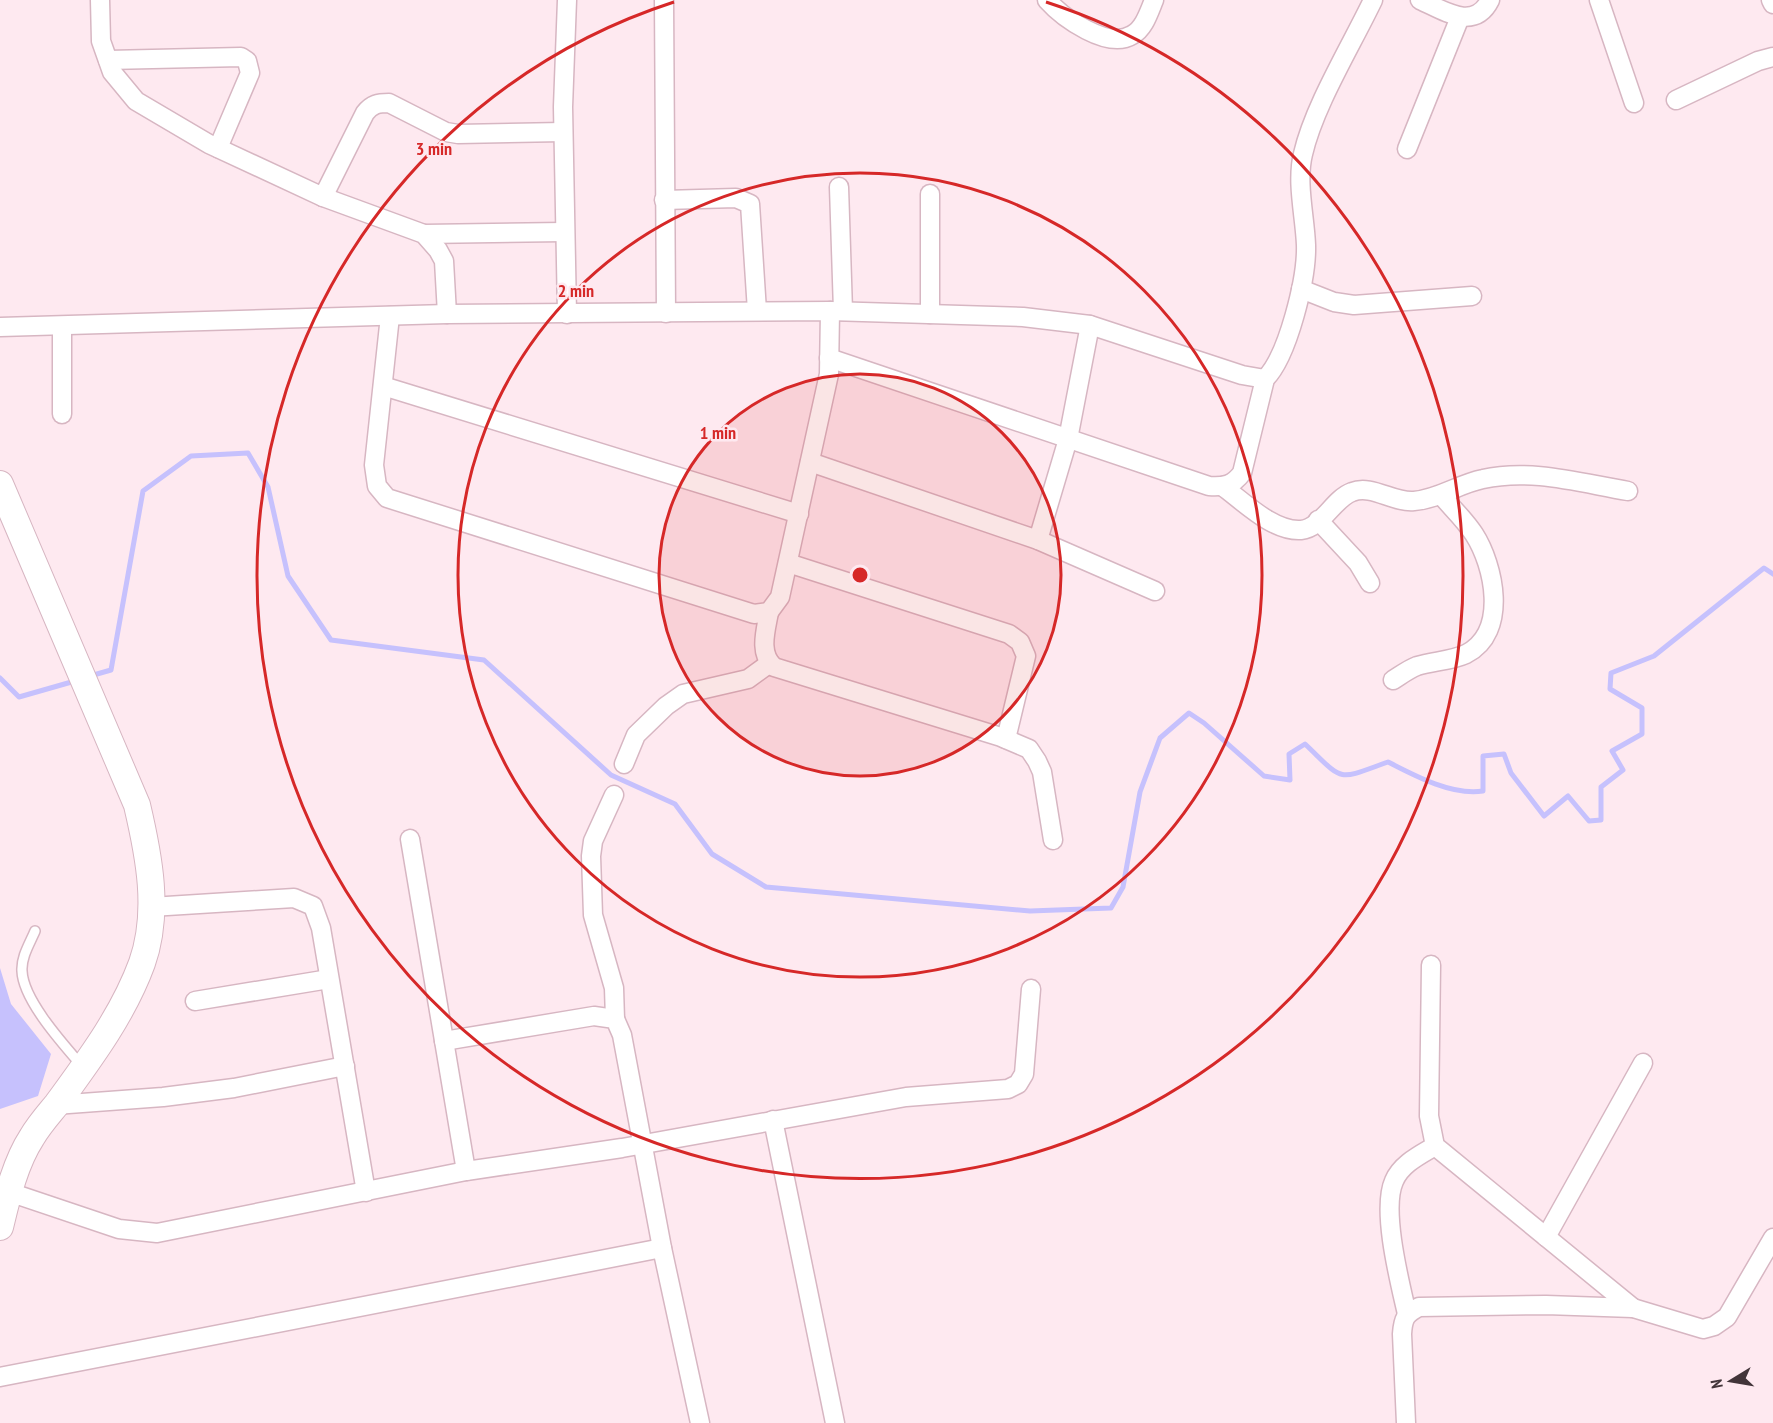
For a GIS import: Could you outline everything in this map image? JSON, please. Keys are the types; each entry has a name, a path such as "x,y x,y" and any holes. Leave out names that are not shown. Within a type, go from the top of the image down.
{"street":[{"path":"100,0 101,41 112,72 136,101 218,148 322,198 424,234 564,232"},
{"path":"567,0 563,132 567,314"},
{"path":"664,0 666,313"},
{"path":"1047,0 1059,13 1076,24 1108,38 1122,40 1134,35 1144,22 1154,0"},
{"path":"829,358 1209,486 1222,486 1235,482 1242,472 1265,379 1275,367 1306,269 1302,157 1310,129 1372,0"},
{"path":"1420,0 1460,17 1480,14 1490,0"},
{"path":"1599,0 1634,104"},
{"path":"1772,0 1773,4"},
{"path":"1407,149 1460,17"},
{"path":"108,60 241,57 247,61 250,73 218,148"},
{"path":"1676,100 1758,60 1773,57"},
{"path":"322,198 365,113 371,106 379,103 389,103 446,132 458,134 563,132"},
{"path":"839,187 837,311 829,358 829,374 780,597 769,612 764,649 770,663 1006,739 1029,749 1042,772 1053,840"},
{"path":"930,194 930,314"},
{"path":"664,200 736,198 750,204 757,312"},
{"path":"424,234 444,261 447,314"},
{"path":"1301,289 1335,302 1354,305 1472,296"},
{"path":"0,327 62,327 447,314 837,311 1023,317 1090,326 1242,375 1265,379"},
{"path":"390,315 374,465 377,486 387,498 754,614 769,612"},
{"path":"1038,540 1068,439 1090,326"},
{"path":"62,327 62,414"},
{"path":"383,386 799,514"},
{"path":"810,462 1038,540 1155,591"},
{"path":"1222,486 1275,523 1300,530 1310,527 1341,498 1361,490 1411,502 1441,495 1466,483 1522,474 1628,491"},
{"path":"0,484 137,805 148,852 151,907 143,962 106,1036 31,1137 4,1190 0,1227"},
{"path":"1393,680 1415,667 1467,653 1487,631 1493,610 1493,582 1485,555 1473,533 1441,495"},
{"path":"1318,520 1358,563 1370,583"},
{"path":"788,563 1009,634 1020,642 1026,656 1006,739"},
{"path":"624,764 636,735 666,706 683,694 748,679 770,663"},
{"path":"614,795 593,841 591,856 593,915 614,987 615,1019 622,1035 662,1248 700,1423"},
{"path":"410,839 466,1171"},
{"path":"151,907 294,898 304,900 313,906 329,979 366,1192"},
{"path":"1431,965 1429,1116 1435,1146 1633,1308"},
{"path":"195,1001 329,979"},
{"path":"4,1190 119,1229 158,1233 466,1171 642,1144 906,1097 959,1091 996,1091 1018,1084 1024,1074 1031,989"},
{"path":"444,1041 594,1016 615,1019"},
{"path":"1546,1237 1643,1063"},
{"path":"56,1105 187,1094 345,1066"},
{"path":"773,1120 835,1423"},
{"path":"1407,1314 1392,1239 1393,1183 1407,1164 1435,1146"},
{"path":"1406,1423 1403,1320 1407,1314 1419,1307 1546,1305 1633,1308 1702,1329 1714,1326 1727,1317 1773,1238"},
{"path":"0,1377 662,1248"}],"lane":[{"path":"35,931 22,961 23,979 40,1012 83,1068"}],"shaded area":[{"path":"0,968 11,1004 51,1054 38,1096 0,1109"}],"waterway":[{"path":"90,676 111,670 143,491 191,456 248,453 268,487 288,576 331,640 484,660 611,775 675,804 712,854 766,887 1030,911 1111,908 1123,887 1140,792 1160,738 1189,713 1204,723 1264,776 1290,780 1289,754 1305,744 1327,766 1342,774 1358,773 1388,762 1422,779 1447,788 1459,791 1483,791 1483,756 1504,754 1511,773 1544,816 1568,796 1589,821 1601,820 1601,787 1623,770 1612,751 1642,734 1642,708 1610,689 1611,673 1654,656 1764,568 1773,574"},
{"path":"0,678 19,697 75,681"}]}
